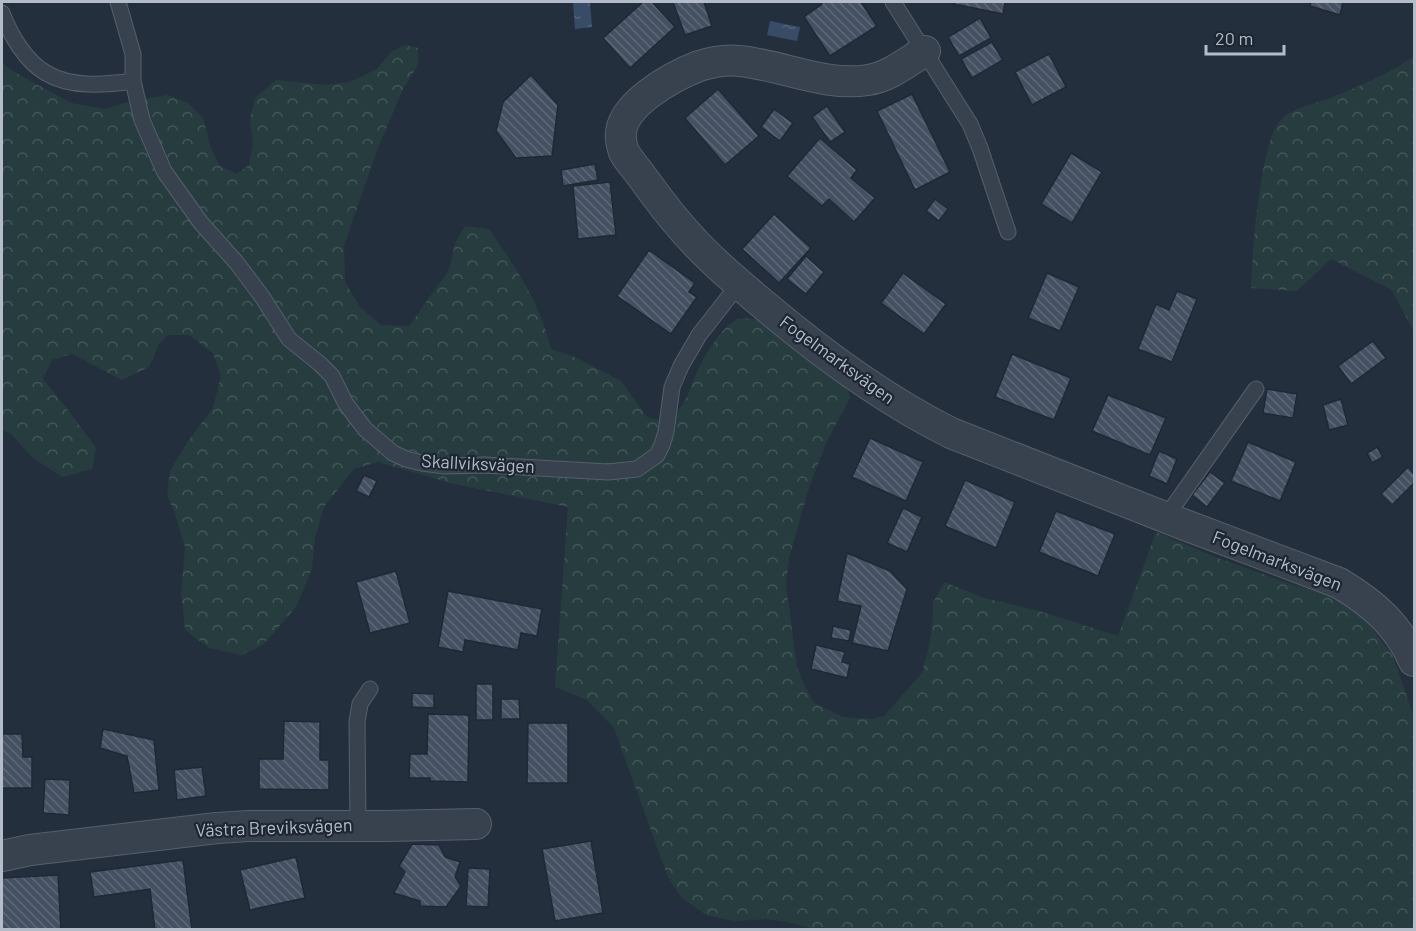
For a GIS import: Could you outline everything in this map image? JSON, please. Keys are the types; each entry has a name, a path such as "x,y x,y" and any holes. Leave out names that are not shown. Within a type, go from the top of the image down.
{"street":[{"name":"Fogelmarksvägen","path":"925,51 889,73 871,80 824,79 739,61 721,61 701,66 678,75 650,93 633,108 626,116 622,127 620,138 624,152 698,248 794,330 842,366 924,420 951,433 1339,583 1380,611 1408,646 1414,661"},
{"name":"Västra Breviksvägen","path":"2,856 38,849 217,828 476,824"}],"lane":[{"name":"Skallviksvägen","path":"118,2 133,54 133,81 141,120 164,171 201,224 236,262 263,298 289,339 332,376 346,404 365,429 393,453 406,459 422,464 445,466 485,465 608,472 637,469 657,455 662,445 672,387 681,366 699,335 739,284"},
{"path":"893,2 970,124 1008,232"},
{"path":"2,13 15,40 29,59 45,72 65,81 108,85 133,81"},
{"path":"1166,517 1256,388"},
{"path":"358,826 357,722 360,705 370,690"}],"green space":[{"path":"405,45 418,48 418,65 403,89 376,153 344,246 345,282 360,307 381,325 409,326 449,270 455,243 465,226 489,229 534,301 551,349 577,358 621,381 647,417 657,420 678,410 687,397 713,343 724,329 741,318 759,320 848,388 850,398 826,443 809,488 789,558 786,585 797,667 806,689 814,703 843,717 872,719 884,716 922,673 932,628 933,603 944,582 984,598 1039,611 1118,636 1156,532 1218,558 1334,597 1365,619 1393,656 1414,717 1414,929 817,930 766,919 735,921 706,915 681,897 667,875 614,728 587,700 555,687 568,507 450,483 378,462 354,469 324,507 315,538 312,569 296,607 263,645 241,655 209,648 185,630 181,593 185,547 167,495 170,471 188,441 213,408 221,376 213,353 189,335 168,335 159,344 149,367 122,380 72,354 52,360 43,379 96,448 92,469 62,477 33,458 11,434 2,429 2,62 11,70 71,103 105,109 131,101 168,95 188,103 203,118 211,148 220,166 237,174 249,165 253,142 250,120 255,98 276,80 325,85 350,82 377,69 391,52"},
{"path":"1414,56 1414,332 1392,290 1331,259 1297,291 1251,288 1255,224 1262,177 1271,138 1278,123 1291,112 1362,85"}],"water":[{"path":"573,2 590,2 592,27 575,29"},
{"path":"770,21 800,27 797,41 767,35"}],"building":[{"path":"643,2 652,2 675,27 630,68 603,38"},
{"path":"673,2 704,2 712,26 685,35"},
{"path":"821,2 861,2 877,26 830,56 804,17 822,4"},
{"path":"955,2 1005,2 1003,14 954,4"},
{"path":"1311,2 1343,2 1340,15 1310,6"},
{"path":"980,18 991,38 959,56 948,37"},
{"path":"992,42 1003,60 972,78 961,59"},
{"path":"1049,54 1066,87 1032,105 1015,72"},
{"path":"531,75 558,105 552,156 516,158 496,131 503,102"},
{"path":"718,89 759,136 725,165 685,118"},
{"path":"912,94 950,172 915,190 877,111"},
{"path":"827,106 845,132 830,142 812,117"},
{"path":"774,109 793,123 780,141 761,127"},
{"path":"820,138 857,170 851,178 875,198 854,222 829,199 822,206 787,176"},
{"path":"1071,153 1102,172 1072,223 1041,204"},
{"path":"595,164 598,180 563,186 561,170"},
{"path":"610,182 616,235 578,239 573,186"},
{"path":"935,199 948,209 939,221 926,211"},
{"path":"774,214 811,248 779,283 742,249"},
{"path":"649,250 695,283 689,292 697,297 671,334 617,296"},
{"path":"806,256 824,272 806,294 787,279"},
{"path":"903,273 946,304 924,334 881,303"},
{"path":"1047,273 1079,287 1060,331 1028,318"},
{"path":"1177,291 1197,299 1172,362 1138,349 1156,304 1169,310"},
{"path":"1373,341 1386,358 1351,384 1338,366"},
{"path":"1012,354 1071,378 1054,420 995,397"},
{"path":"1267,389 1297,394 1293,418 1263,413"},
{"path":"1108,395 1166,418 1150,455 1092,431"},
{"path":"1341,399 1348,425 1329,430 1323,405"},
{"path":"870,438 923,462 906,501 852,477"},
{"path":"1248,442 1296,462 1280,501 1231,481"},
{"path":"1377,447 1383,457 1372,463 1367,453"},
{"path":"1159,451 1177,459 1167,484 1149,476"},
{"path":"1408,467 1414,474 1414,483 1392,505 1381,494"},
{"path":"1210,472 1225,483 1207,507 1192,495"},
{"path":"364,475 377,481 369,497 356,491"},
{"path":"965,480 1015,502 996,548 945,526"},
{"path":"903,508 922,517 907,552 887,543"},
{"path":"1056,511 1115,534 1098,576 1039,552"},
{"path":"847,553 890,571 907,589 888,651 852,643 861,606 837,601"},
{"path":"396,571 410,623 370,633 356,582"},
{"path":"448,591 542,609 537,636 521,633 518,650 465,640 463,652 438,647"},
{"path":"833,626 851,630 849,641 831,638"},
{"path":"816,645 845,652 842,662 850,664 847,678 811,669"},
{"path":"476,684 493,684 493,720 476,720"},
{"path":"412,693 434,694 434,708 412,707"},
{"path":"501,699 519,699 520,719 501,719"},
{"path":"428,714 469,715 468,782 409,778 410,754 427,754"},
{"path":"284,721 320,722 320,760 329,760 329,790 259,789 259,759 283,759"},
{"path":"528,723 568,723 568,783 527,783"},
{"path":"103,729 154,740 159,790 134,793 127,756 100,748"},
{"path":"2,734 22,734 23,757 32,757 32,788 2,788"},
{"path":"202,767 206,796 177,800 174,770"},
{"path":"45,779 70,780 69,815 43,813"},
{"path":"591,841 603,913 555,921 542,849"},
{"path":"412,844 439,845 445,857 460,862 455,877 461,886 446,907 420,906 420,901 394,893 405,872 399,866"},
{"path":"296,857 305,898 250,910 240,870"},
{"path":"183,860 192,930 155,930 150,889 94,897 90,872"},
{"path":"468,868 490,869 488,907 466,906"},
{"path":"58,875 61,930 2,930 2,878"}]}
